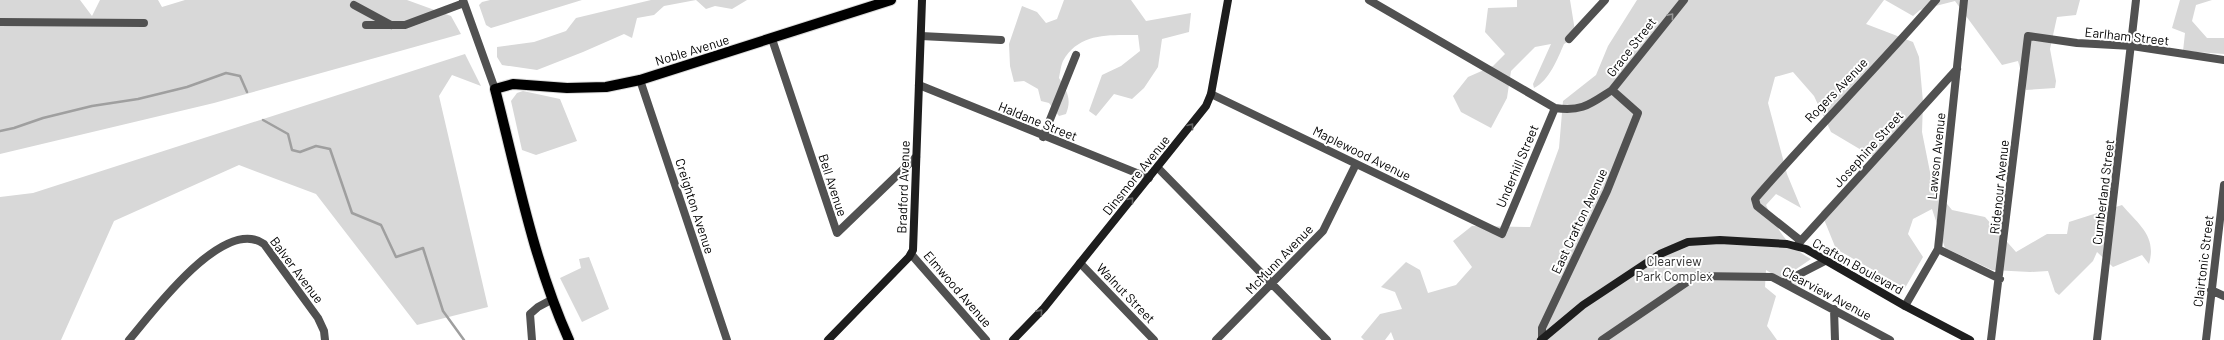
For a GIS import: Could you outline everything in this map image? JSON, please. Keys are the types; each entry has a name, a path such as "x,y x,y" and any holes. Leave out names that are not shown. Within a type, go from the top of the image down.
{"main road":[{"name":"Noble Avenue","path":"495,89 513,84 567,88 606,87 640,80 891,0"},
{"name":"Bradford Avenue","path":"911,254 913,245 922,0"},
{"name":"Dinsmore Avenue","path":"1013,340 1041,311 1158,168 1206,106 1211,94 1228,0"},
{"path":"495,89 540,265 551,300 569,340"},
{"name":"Crafton Boulevard","path":"1542,339 1583,305 1646,262 1674,246 1688,242 1720,240 1799,243 1906,306 1970,340"},
{"path":"828,340 911,254"}],"street":[{"path":"1369,0 1554,108"},
{"path":"1569,39 1605,0"},
{"name":"Grace Street","path":"1554,108 1571,110 1588,106 1612,90 1684,0"},
{"name":"Rogers Avenue","path":"1799,243 1757,206 1755,198 1810,135 1894,48 1936,0"},
{"name":"Lawson Avenue","path":"1906,306 1938,249 1964,0"},
{"name":"Cumberland Street","path":"2097,340 2132,46 2136,0"},
{"path":"366,25 405,25 463,1 495,89"},
{"path":"354,5 392,25"},
{"path":"0,22 144,23"},
{"path":"921,36 1001,40"},
{"name":"Earlham Street","path":"2028,36 2077,43 2132,46 2224,60"},
{"name":"Ridenour Avenue","path":"1991,340 2000,279 2028,36"},
{"name":"Bell Avenue","path":"772,39 837,233 916,157"},
{"path":"1043,137 1076,55"},
{"name":"Josephine Street","path":"1799,243 1957,69"},
{"name":"Creighton Avenue","path":"640,80 727,340"},
{"name":"Haldane Street","path":"919,85 1043,137 1149,178"},
{"name":"East Crafton Avenue","path":"1542,339 1542,328 1608,190 1638,113 1612,90"},
{"name":"Maplewood Avenue","path":"1211,94 1502,234"},
{"name":"Underhill Street","path":"1502,234 1554,108"},
{"name":"McMunn Avenue","path":"1216,340 1272,285 1323,231 1356,164"},
{"path":"1158,168 1327,340"},
{"name":"Clairtonic Street","path":"2206,340 2224,185"},
{"name":"Balver Avenue","path":"129,340 188,270 205,258 238,239 247,238 257,238 264,244 318,318 324,331 325,340"},
{"path":"1938,249 2000,279"},
{"name":"Elmwood Avenue","path":"911,254 986,340"},
{"path":"1784,282 1827,260"},
{"name":"Walnut Street","path":"1080,263 1154,340"},
{"name":"Clearview Avenue","path":"1602,340 1696,276 1772,277 1784,282 1890,340"},
{"path":"2211,290 2224,296"},
{"path":"532,340 530,314 538,307 551,300"},
{"path":"1834,309 1835,340"}],"green space":[{"path":"0,0 80,0 92,16 100,0 158,0 162,7 185,0 407,0 451,16 461,34 214,103 0,154"},
{"path":"490,0 582,0 491,28 486,25 479,5 482,2"},
{"path":"651,0 696,0 664,6 654,15 637,18 632,38 624,34 537,70 502,65 497,57 497,47 534,42 566,31 576,18"},
{"path":"696,0 747,0 732,9 715,6 706,9"},
{"path":"1064,0 1131,0 1146,21 1191,13 1189,32 1162,39 1158,67 1144,88 1132,99 1114,94 1096,116 1089,111 1102,75 1121,66 1140,51 1138,35 1096,37 1086,40 1078,45 1063,61 1059,78 1068,95 1069,104 1066,114 1059,116 1049,103 1041,101 1038,89 1024,81 1014,82 1010,66 1009,44 1022,6 1037,12 1046,23 1057,19"},
{"path":"1517,0 1570,0 1576,37 1564,44 1549,75 1534,88 1533,84 1551,44 1535,47 1511,71 1507,98 1491,128 1461,112 1453,96 1468,77 1493,66 1505,54 1485,32 1488,8 1517,7"},
{"name":"Clearview Park Complex","path":"1637,0 1884,0 1866,24 1913,42 1919,57 1923,102 1922,132 1933,187 1952,210 1985,217 2016,252 2047,234 2067,234 2069,222 2122,205 2140,225 2148,238 2151,246 2149,264 2142,255 2113,267 2097,252 2093,261 2059,295 2055,292 2048,271 2030,272 1992,270 1945,248 1932,209 1913,219 1908,234 1923,257 1905,288 1836,249 1821,212 1873,157 1831,132 1814,96 1793,72 1775,77 1768,103 1787,174 1801,208 1776,194 1766,205 1774,222 1788,242 1802,254 1811,259 1789,274 1803,293 1766,270 1765,287 1776,296 1767,326 1777,340 1394,340 1391,332 1385,340 1364,340 1361,337 1380,314 1402,309 1395,292 1381,287 1406,262 1420,270 1428,293 1456,285 1472,267 1453,241 1472,226 1530,227 1559,148 1563,101 1596,75 1608,46"},
{"path":"1885,0 2080,0 2076,15 2057,17 2050,49 2056,81 2055,88 2026,90 2018,61 2002,65 1955,1 1920,10 1913,16"},
{"path":"2180,0 2212,0 2196,5 2192,21 2207,38 2224,38 2224,54 2183,51 2185,33 2172,28"},
{"path":"465,54 481,86 452,75 439,96 488,307 417,325 316,194 239,165 114,221 61,340 0,340 0,197 33,193"},
{"path":"523,91 560,99 577,141 536,155 522,150 511,101 517,93"},
{"path":"589,257 609,309 582,322 560,278 581,268 579,259"}],"waterway":[{"path":"0,131 43,118 92,106 138,99 187,87 226,73 240,76 247,92"},
{"path":"263,120 288,134 292,150 300,152 316,146 330,149 352,213 381,225 396,257 423,248 443,311 464,340"}]}
